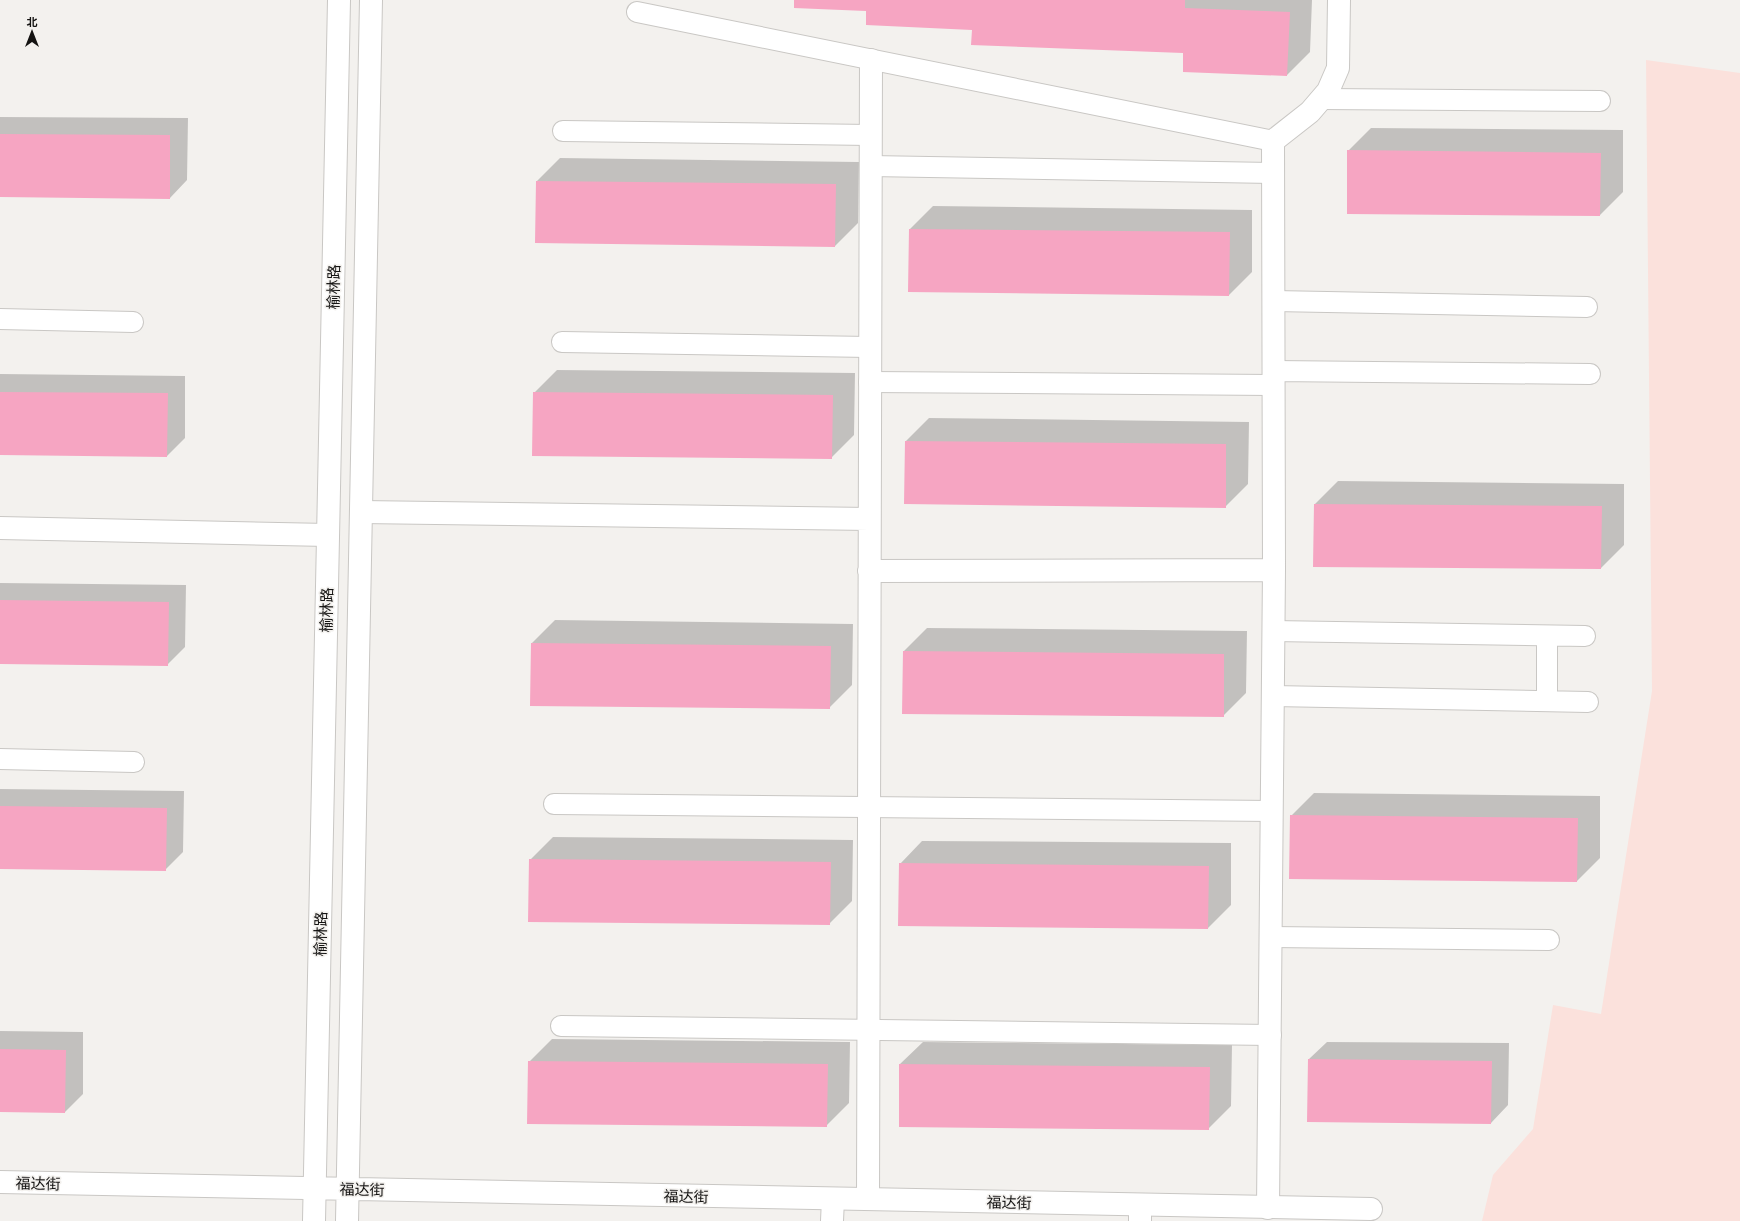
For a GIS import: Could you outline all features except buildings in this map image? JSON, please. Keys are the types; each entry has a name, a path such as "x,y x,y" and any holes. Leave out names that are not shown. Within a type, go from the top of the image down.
{"street":[{"name":"榆林路","path":"314,1221 339,0"},
{"path":"347,1221 371,0"},
{"path":"1268,1208 1271,1035 1274,570 1273,141 1310,112 1328,91 1338,68 1339,0"},
{"path":"868,1199 869,347 871,60"},
{"path":"361,512 869,519"},
{"path":"0,528 328,535"},
{"path":"869,571 1274,570"},
{"name":"福达街","path":"0,1182 868,1199 1140,1213 1268,1208 1371,1209"},
{"path":"832,1221 833,1199"}],"lane":[{"path":"637,12 1273,141"},
{"path":"1322,98 1600,101"},
{"path":"563,131 870,135"},
{"path":"870,166 1273,172"},
{"path":"1274,300 1587,307"},
{"path":"0,319 133,322"},
{"path":"562,342 869,347"},
{"path":"869,382 1590,374"},
{"path":"1273,630 1584,636"},
{"path":"1547,636 1547,701"},
{"path":"1273,696 1588,702"},
{"path":"0,759 134,762"},
{"path":"554,804 1272,811"},
{"path":"1271,937 1549,940"},
{"path":"561,1026 1271,1035"}],"shaded area":[{"path":"1646,60 1740,73 1740,1221 1482,1221 1493,1175 1533,1129 1553,1005 1601,1014 1652,691"}]}
